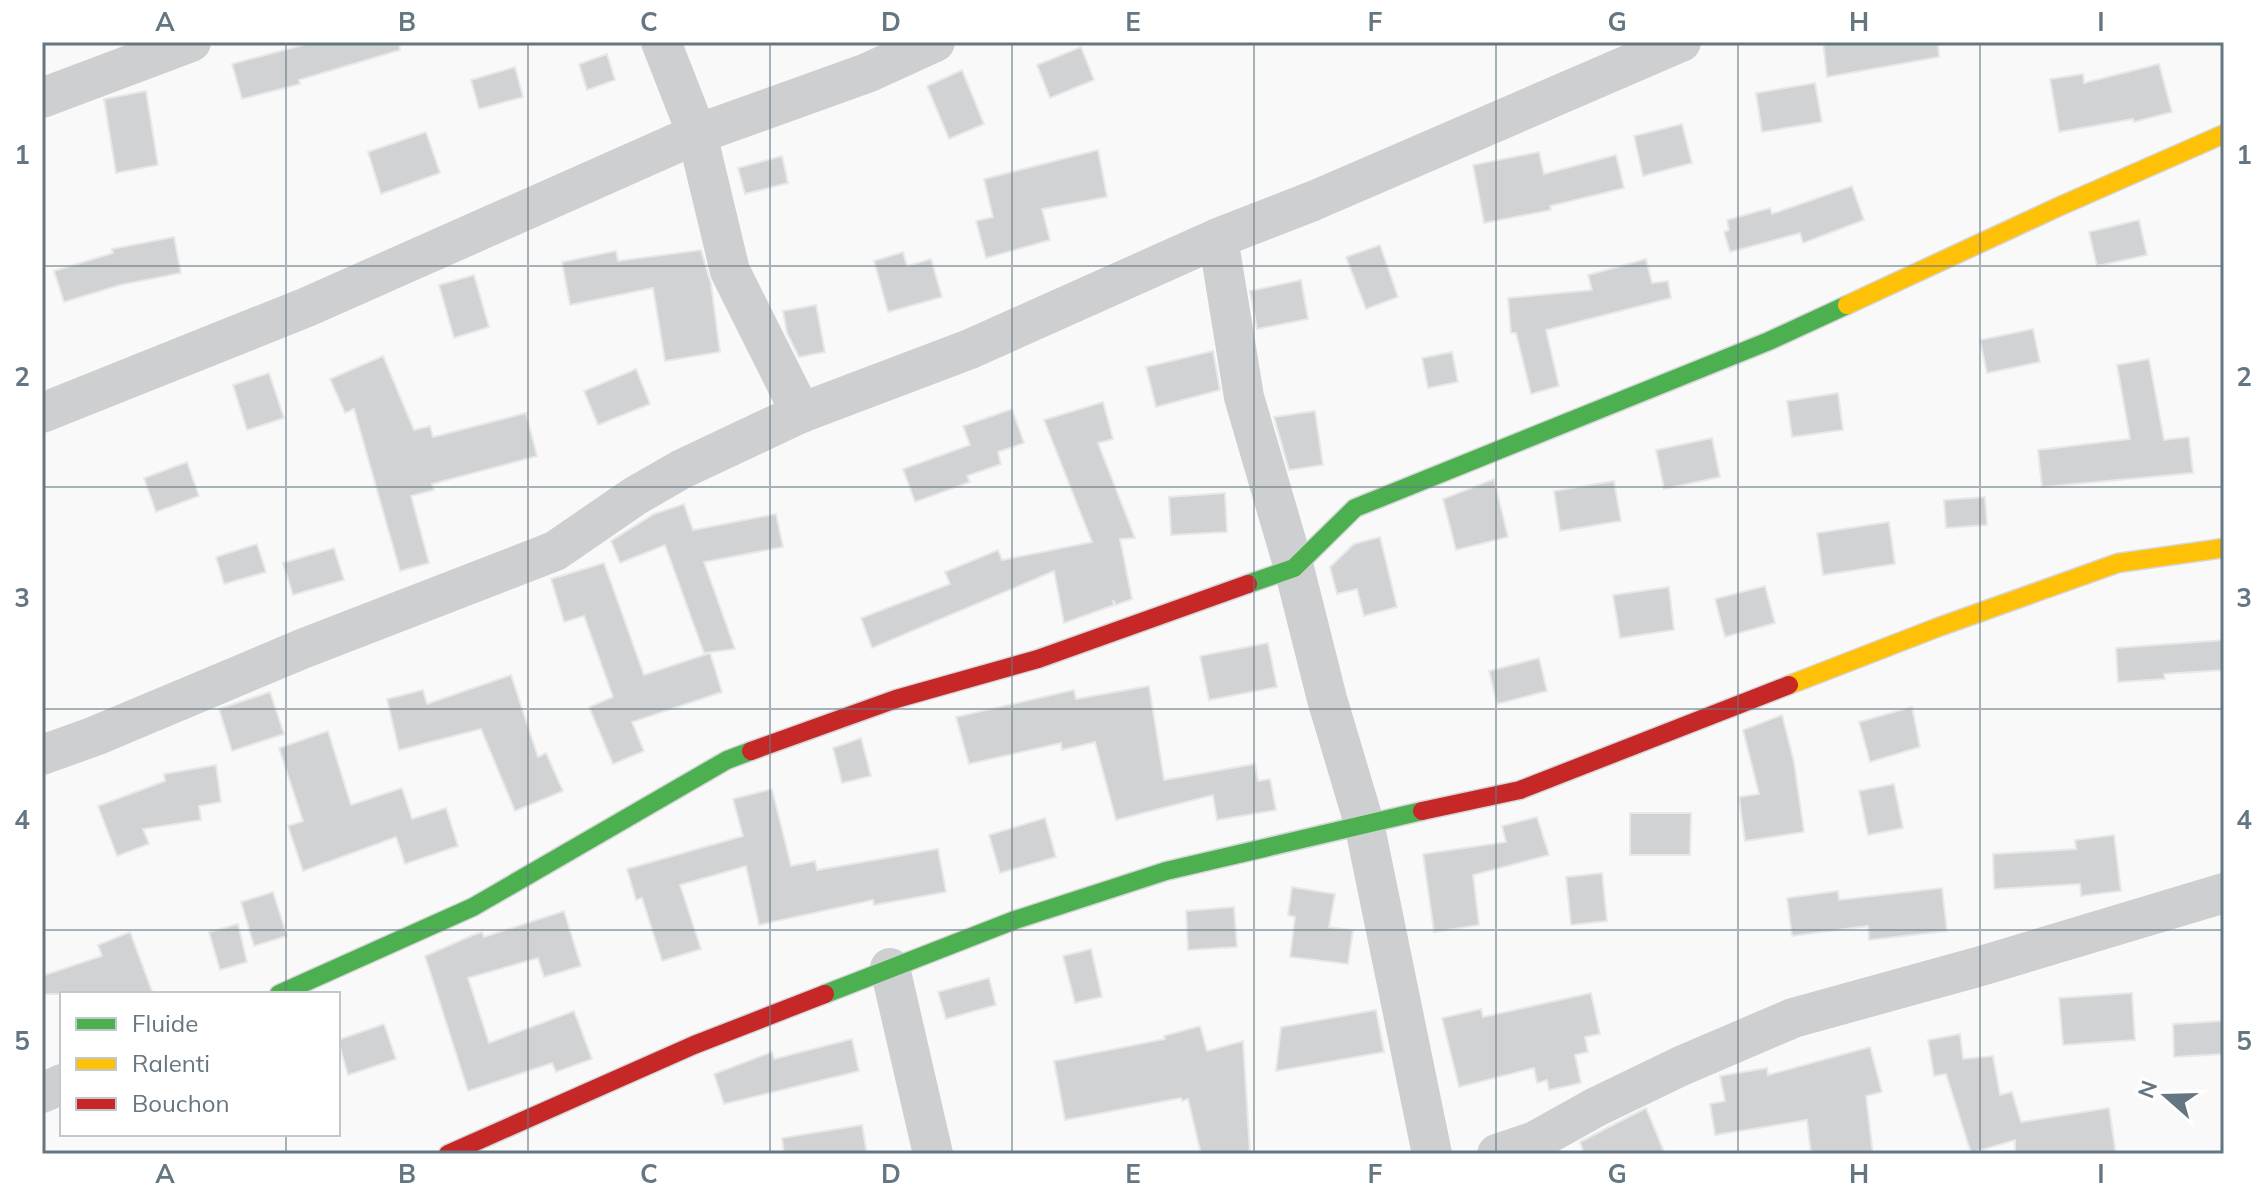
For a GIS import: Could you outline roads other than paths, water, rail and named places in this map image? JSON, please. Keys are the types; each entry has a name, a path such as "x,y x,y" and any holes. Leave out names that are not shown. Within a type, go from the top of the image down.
{"street":[{"path":"42,98 191,42"},
{"path":"661,42 697,134 730,271 801,413"},
{"path":"42,413 307,307 697,134 867,73 935,42"},
{"path":"42,755 317,643 555,551 646,489 801,413 970,349 1218,238 1313,201 1681,42"},
{"path":"283,992 473,907 727,760 896,699 1038,659 1294,568 1355,508 1769,341 2224,134"},
{"path":"1218,238 1244,397 1364,823 1432,1154"},
{"path":"448,1154 694,1045 1015,920 1166,871 1364,823 1520,790 1936,628 2118,563 2224,548"},
{"path":"1497,1154 1536,1147 1596,1107 1793,1018 1981,966 2224,893"},
{"path":"890,968 933,1154"}]}
